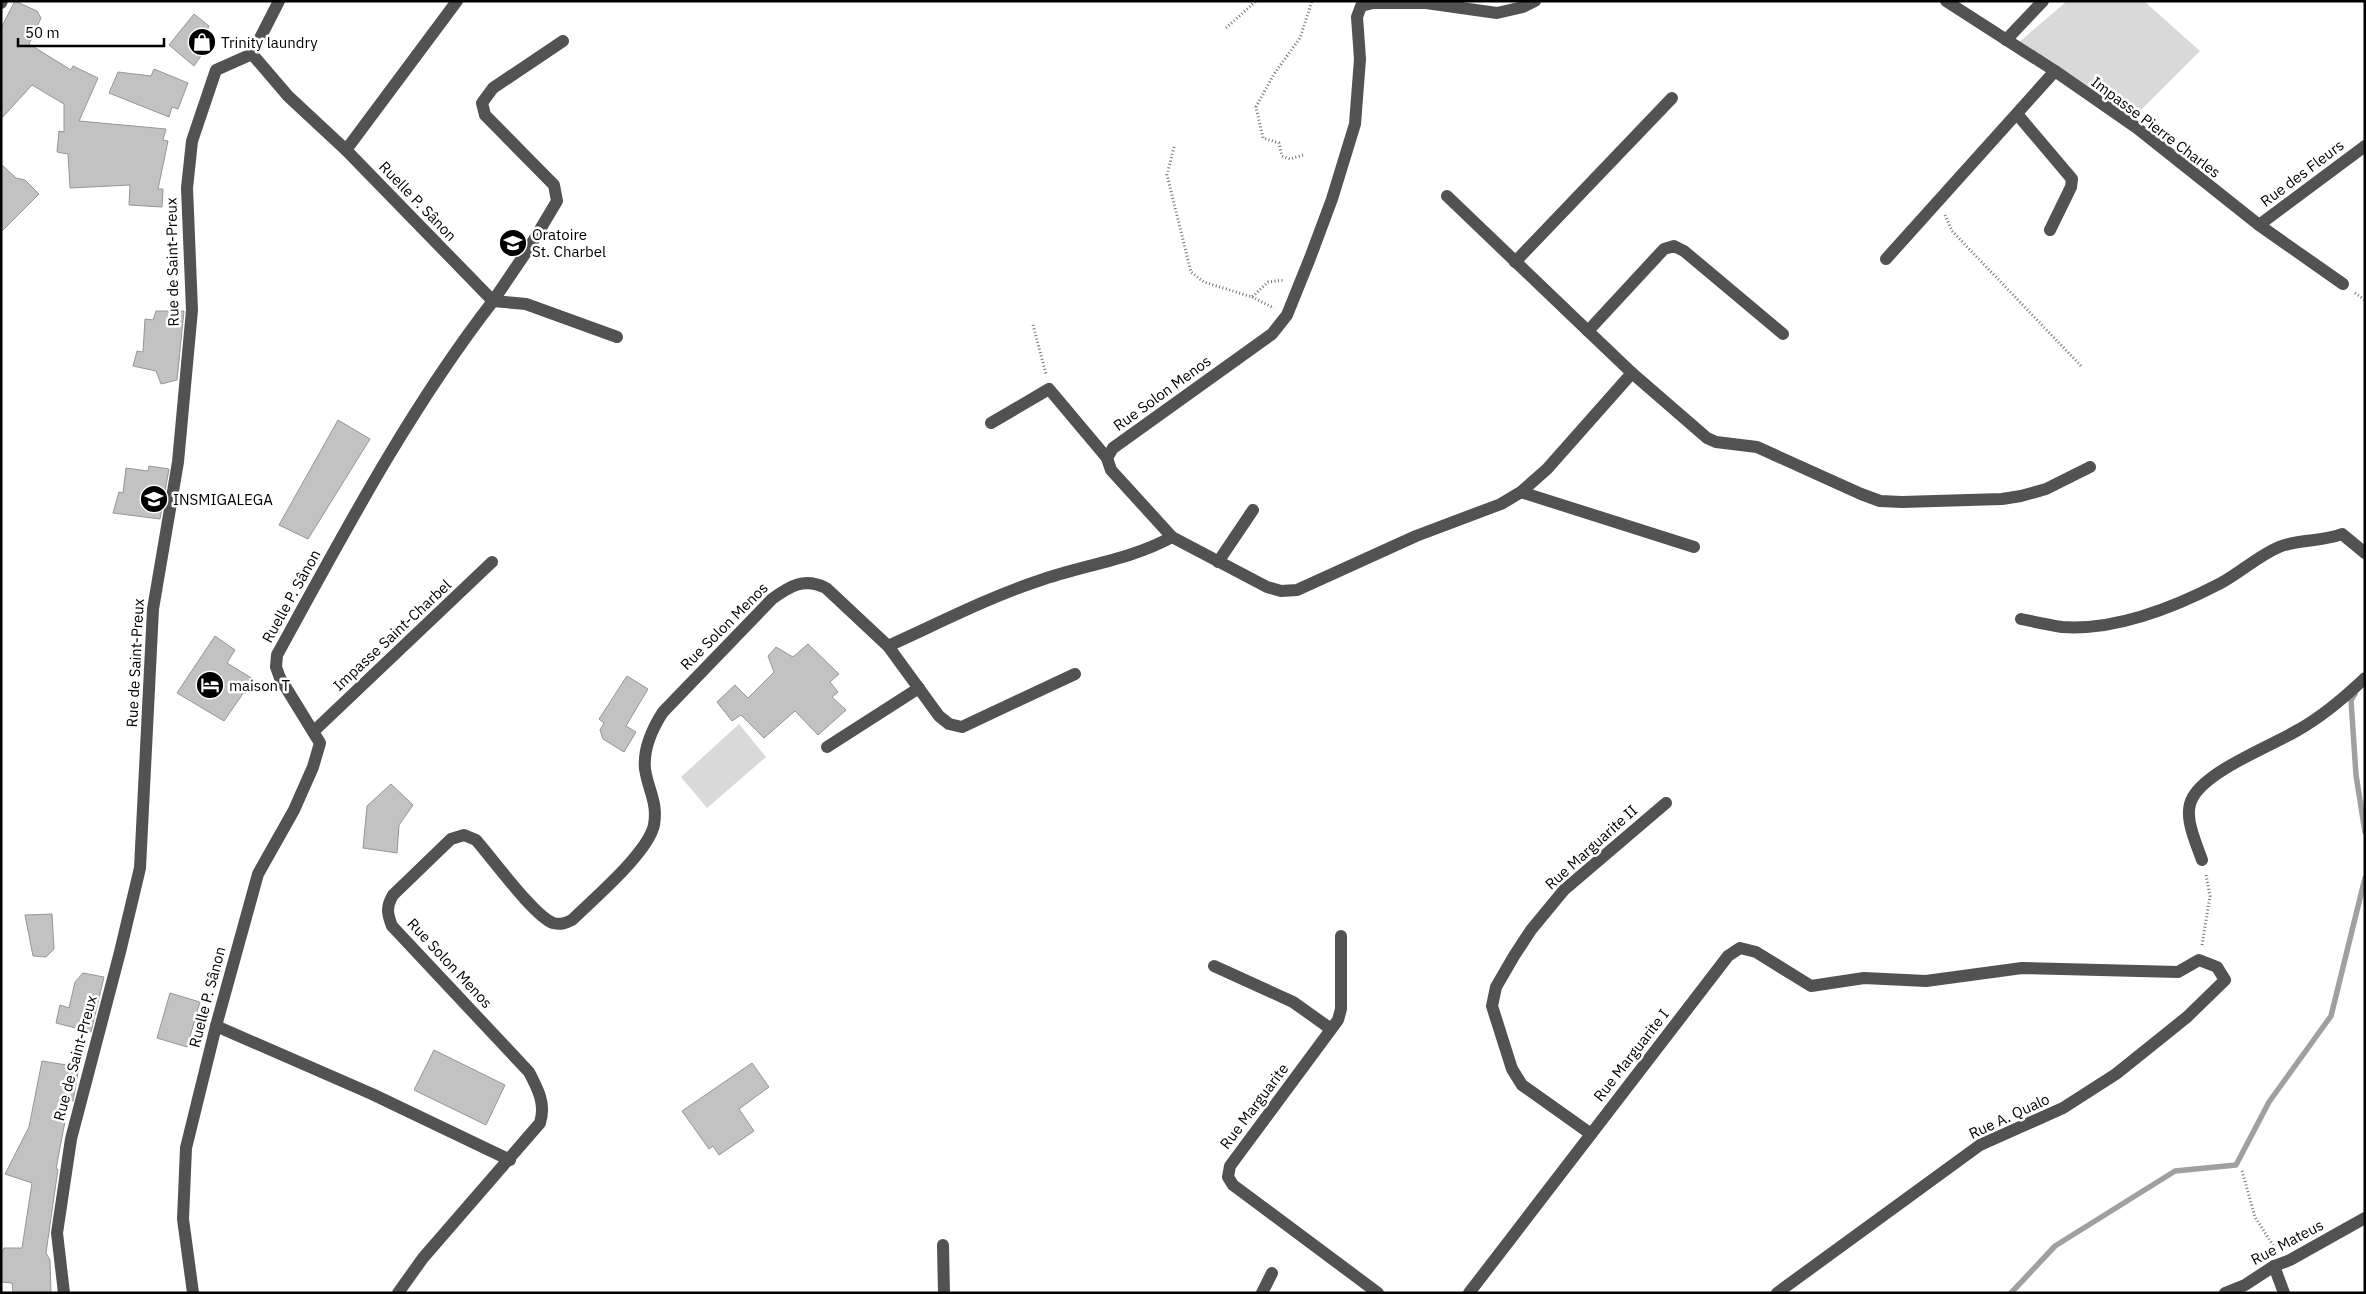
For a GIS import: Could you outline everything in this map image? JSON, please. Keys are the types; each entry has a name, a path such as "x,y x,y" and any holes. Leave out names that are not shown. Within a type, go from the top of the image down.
{"street":[{"path":"252,54 279,1"},
{"path":"346,150 457,1"},
{"name":"Rue Solon Menos","path":"1108,458 1113,448 1272,334 1287,314 1332,199 1355,124 1360,59 1357,16 1361,6 1373,3 1426,3 1497,14 1523,7 1534,1"},
{"name":"Impasse Pierre Charles","path":"1946,1 2055,71 2137,128 2259,225 2343,284"},
{"path":"2006,40 2043,1"},
{"path":"563,41 493,88 482,103 485,115 554,185 557,201 529,248 492,301 526,304 617,337"},
{"name":"Ruelle P. Sânon","path":"193,1293 183,1219 186,1148 216,1026 258,874 294,810 313,767 320,743 280,678 276,667 277,655 392,447 460,343 492,301 346,150 288,96 252,54"},
{"name":"Rue de Saint-Preux","path":"64,1293 57,1233 71,1139 140,868 153,609 178,462 192,310 186,188 192,142 216,70 252,54"},
{"path":"1886,259 2055,71"},
{"path":"1515,262 1672,98"},
{"path":"2018,114 2072,179 2071,187 2050,230"},
{"name":"Rue des Fleurs","path":"2259,225 2365,146"},
{"path":"1447,196 1632,373 1707,438 1716,442 1757,447 1860,494 1880,500 1902,502 2002,499 2021,496 2046,489 2090,467"},
{"path":"1588,332 1664,249 1674,246 1684,251 1783,334"},
{"path":"991,423 1049,389 1108,458 1111,470 1172,537 1267,587 1281,591 1298,590 1416,536 1500,504 1521,492 1547,469 1632,373"},
{"path":"1521,492 1694,547"},
{"path":"1218,562 1252,510"},
{"path":"2021,619 2063,627 2116,623 2162,611 2223,582 2265,553 2282,546 2333,538 2342,534 2365,553"},
{"path":"888,646 1014,589 1040,580 1137,554 1172,537"},
{"name":"Impasse Saint-Charbel","path":"314,731 492,562"},
{"name":"Rue Solon Menos","path":"398,1293 423,1258 510,1160 540,1123 544,1112 540,1093 529,1072 392,926 387,912 388,904 394,895 451,839 464,835 476,840 538,912 553,923 562,924 572,920 630,862 654,827 655,802 645,769 647,744 652,728 673,700 772,600 788,588 802,582 816,583 826,588 888,646 939,716 949,724 962,727 1075,674"},
{"path":"2202,860 2189,820 2192,798 2204,784 2231,766 2300,729 2328,711 2365,678"},
{"path":"827,747 919,688"},
{"name":"Rue Marguarite II","path":"1591,1134 1522,1085 1512,1069 1492,1006 1496,987 1531,930 1564,890 1666,803"},
{"name":"Rue Marguarite","path":"1341,936 1341,1008 1338,1020 1230,1166 1228,1177 1233,1185 1378,1293"},
{"name":"Rue Marguarite I","path":"1469,1293 1728,956 1740,948 1756,952 1811,986 1864,978 1926,981 2022,968 2178,972 2199,960"},
{"name":"Rue A. Qualo","path":"1776,1293 1980,1144 2063,1108 2116,1074 2188,1017 2225,980 2217,967 2199,960"},
{"path":"1214,966 1294,1002 1331,1030"},
{"path":"216,1026 372,1094 510,1160"},
{"name":"Rue Mateus","path":"2225,1293 2245,1284 2365,1218"},
{"path":"943,1245 944,1293"},
{"path":"2279,1264 2284,1293"},
{"path":"1262,1293 1272,1273"}],"path":[{"path":"1226,28 1256,1"},
{"path":"1303,155 1290,159 1282,156 1279,143 1263,138 1256,107 1274,74 1300,38 1312,1"},
{"path":"1174,147 1167,175 1191,272 1204,282 1252,297 1287,314"},
{"path":"1939,200 1952,231 2082,367"},
{"path":"1252,297 1268,282 1302,279"},
{"path":"1033,325 1049,389"},
{"path":"2199,960 2210,896 2202,860"},
{"path":"2242,1171 2255,1217 2279,1264"}],"shaded area":[{"path":"2067,1 2144,1 2200,51 2132,119 2019,42"},
{"path":"739,724 766,757 707,808 681,777"}],"building":[{"path":"15,1 37,11 41,18 29,44 71,70 73,66 98,78 79,121 166,129 163,140 168,141 158,189 163,189 162,207 129,205 130,185 70,188 68,154 57,152 59,131 64,132 64,104 32,85 1,119 1,28"},
{"path":"194,14 209,26 207,30 214,37 194,66 169,45"},
{"path":"154,69 188,83 178,109 172,107 169,117 109,93 118,72 151,76"},
{"path":"1,164 16,178 25,180 39,194 1,232"},
{"path":"156,311 184,311 177,380 161,384 156,371 133,366 137,351 143,352 145,319 153,320"},
{"path":"338,420 370,439 308,539 279,525"},
{"path":"149,466 169,469 160,519 113,513 119,492 123,493 126,468 148,471"},
{"path":"215,636 235,650 227,663 253,679 224,721 177,693"},
{"path":"808,644 839,674 830,682 838,692 832,697 846,710 818,735 795,711 764,738 741,715 732,721 717,702 735,685 748,698 774,672 768,656 776,647 793,657"},
{"path":"627,676 648,689 626,726 636,732 624,752 603,739 600,730 604,723 599,719"},
{"path":"391,784 413,805 399,825 397,853 363,848 367,806"},
{"path":"52,914 54,949 46,957 33,956 25,915"},
{"path":"83,973 104,977 91,1032 56,1023 60,1005 69,1008 75,982"},
{"path":"170,993 200,1002 187,1047 157,1038"},
{"path":"434,1050 505,1085 486,1125 414,1090"},
{"path":"42,1061 79,1067 73,1101 69,1100 56,1169 58,1169 46,1253 50,1260 51,1293 13,1293 12,1283 1,1282 1,1255 4,1248 22,1248 32,1183 5,1174 29,1127"},
{"path":"752,1063 769,1087 739,1109 754,1131 719,1155 713,1146 709,1149 682,1111"}],"waterway":[{"path":"2355,694 2351,700 2356,775 2365,832"},
{"path":"2011,1293 2055,1246 2175,1171 2236,1165 2269,1102 2331,1016 2365,878"}],"place":[{"name":"Trinity laundry","path":"202,42"},
{"name":"Oratoire St. Charbel","path":"513,243"},
{"name":"INSMIGALEGA","path":"154,499"},
{"name":"maison T","path":"210,685"}]}
